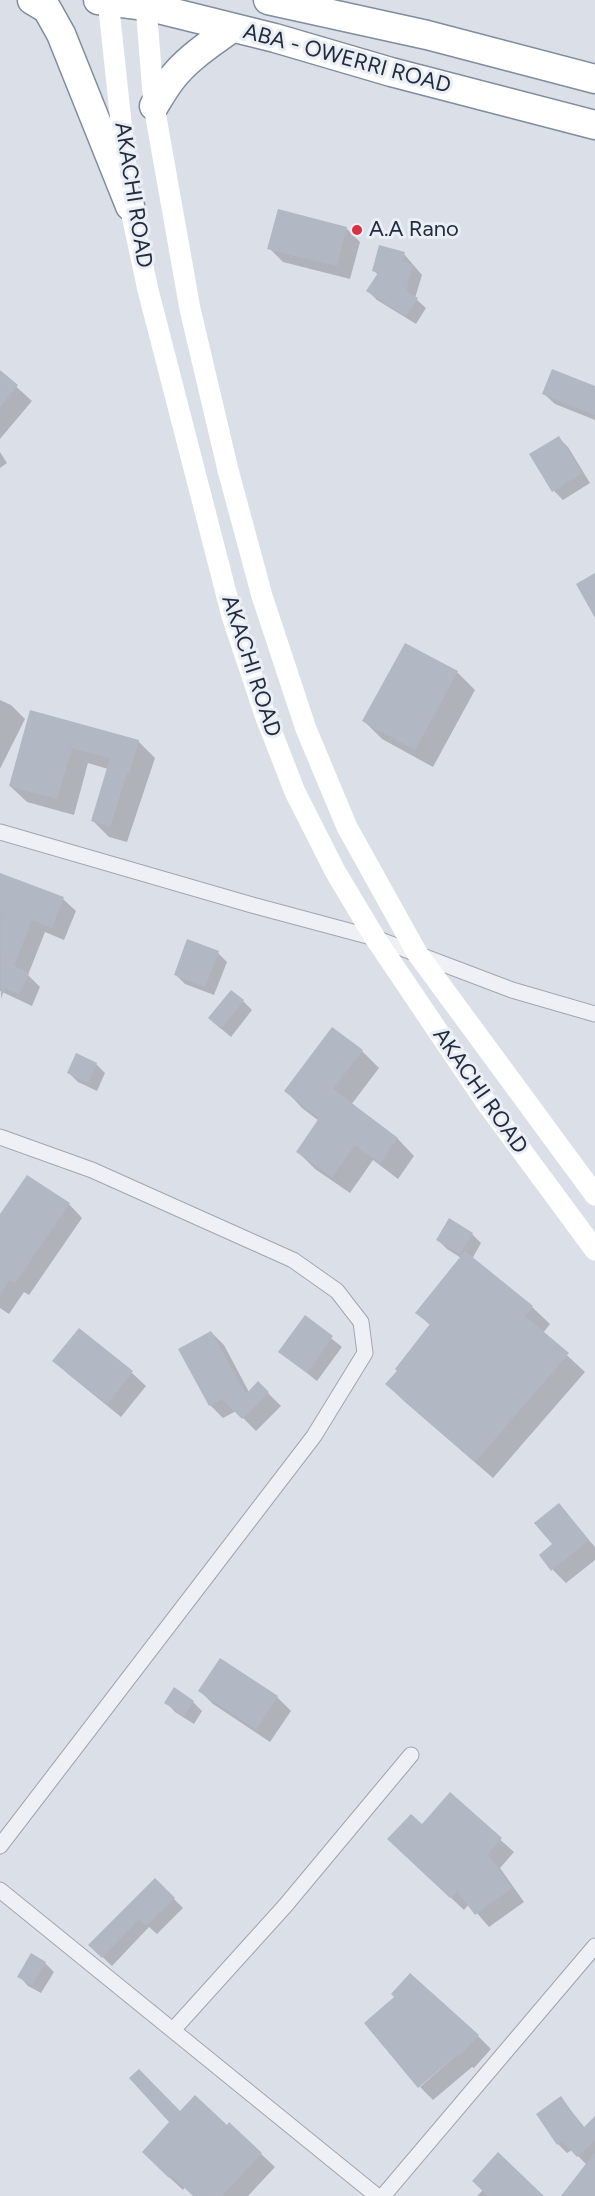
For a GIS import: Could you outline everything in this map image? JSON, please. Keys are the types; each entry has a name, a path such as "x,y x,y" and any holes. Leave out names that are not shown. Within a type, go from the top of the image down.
{"highway":[{"path":"32,0 47,9 61,34 130,206"},
{"name":"ABA - OWERRI ROAD","path":"268,0 427,35 595,80"},
{"name":"ABA - OWERRI ROAD","path":"104,1 146,3 391,72 595,125"},
{"path":"154,106 183,67 199,51 232,28"}],"main road":[{"name":"AKACHI ROAD","path":"104,1 130,206 148,290 232,616 265,715 295,792 334,871 375,939 485,1101 595,1250"},
{"name":"AKACHI ROAD","path":"146,3 154,106 190,309 228,470 262,596 306,729 347,826 417,953 595,1195"}],"street":[{"path":"0,832 375,939 512,990 595,1014"},
{"path":"0,1137 92,1170 293,1260 337,1291 360,1323 365,1353 314,1436 0,1846"},
{"path":"173,2030 285,1906 411,1755"},
{"path":"0,1890 377,2196"},
{"path":"383,2196 595,1946"}],"building":[{"path":"278,209 347,227 337,266 267,249"},
{"path":"379,245 405,252 402,261 413,265 406,291 418,298 406,316 366,291 378,273 372,271"},
{"path":"552,369 595,386 595,415 542,394"},
{"path":"0,370 18,385 0,407"},
{"path":"559,436 582,473 552,492 529,454"},
{"path":"595,573 595,618 576,584"},
{"path":"405,643 458,671 415,750 362,721"},
{"path":"30,710 139,740 110,827 91,821 110,758 72,748 57,799 9,786"},
{"path":"0,873 64,897 52,928 32,920 14,966 29,973 19,994 5,988 1,999"},
{"path":"187,939 219,951 205,987 174,975"},
{"path":"231,990 244,1000 221,1029 208,1018"},
{"path":"332,1027 363,1050 333,1089 398,1138 380,1163 355,1145 332,1177 296,1152 319,1118 284,1091"},
{"path":"76,1053 97,1063 88,1083 67,1073"},
{"path":"27,1175 70,1203 15,1283 10,1280 0,1294 0,1214"},
{"path":"449,1218 473,1233 460,1254 436,1240"},
{"path":"465,1251 533,1306 525,1316 569,1353 475,1462 385,1384 397,1371 395,1369 430,1324 415,1313"},
{"path":"305,1315 333,1336 307,1373 278,1352"},
{"path":"79,1328 133,1371 107,1404 52,1361"},
{"path":"211,1331 246,1394 258,1381 269,1392 242,1419 222,1399 209,1406 178,1349"},
{"path":"559,1503 589,1540 551,1571 539,1555 552,1544 534,1523"},
{"path":"220,1658 278,1696 256,1729 198,1691"},
{"path":"174,1687 194,1701 184,1716 164,1703"},
{"path":"450,1792 502,1838 488,1854 512,1888 475,1915 457,1891 450,1898 387,1839 411,1814 422,1824"},
{"path":"155,1878 175,1898 146,1926 139,1919 102,1958 88,1945"},
{"path":"31,1953 46,1962 32,1985 17,1977"},
{"path":"410,1973 479,2035 459,2056 458,2054 418,2088 364,2023 394,1997 391,1994"},
{"path":"139,2069 180,2111 195,2095 227,2125 229,2122 262,2153 222,2196 193,2196 171,2175 169,2178 142,2152 169,2122 129,2078"},
{"path":"561,2096 583,2128 595,2116 595,2141 577,2157 562,2141 557,2145 536,2114"},
{"path":"498,2152 544,2196 488,2196 472,2181"},
{"path":"595,2152 595,2196 561,2196"}],"place":[{"name":"A.A Rano","path":"357,230"}]}
